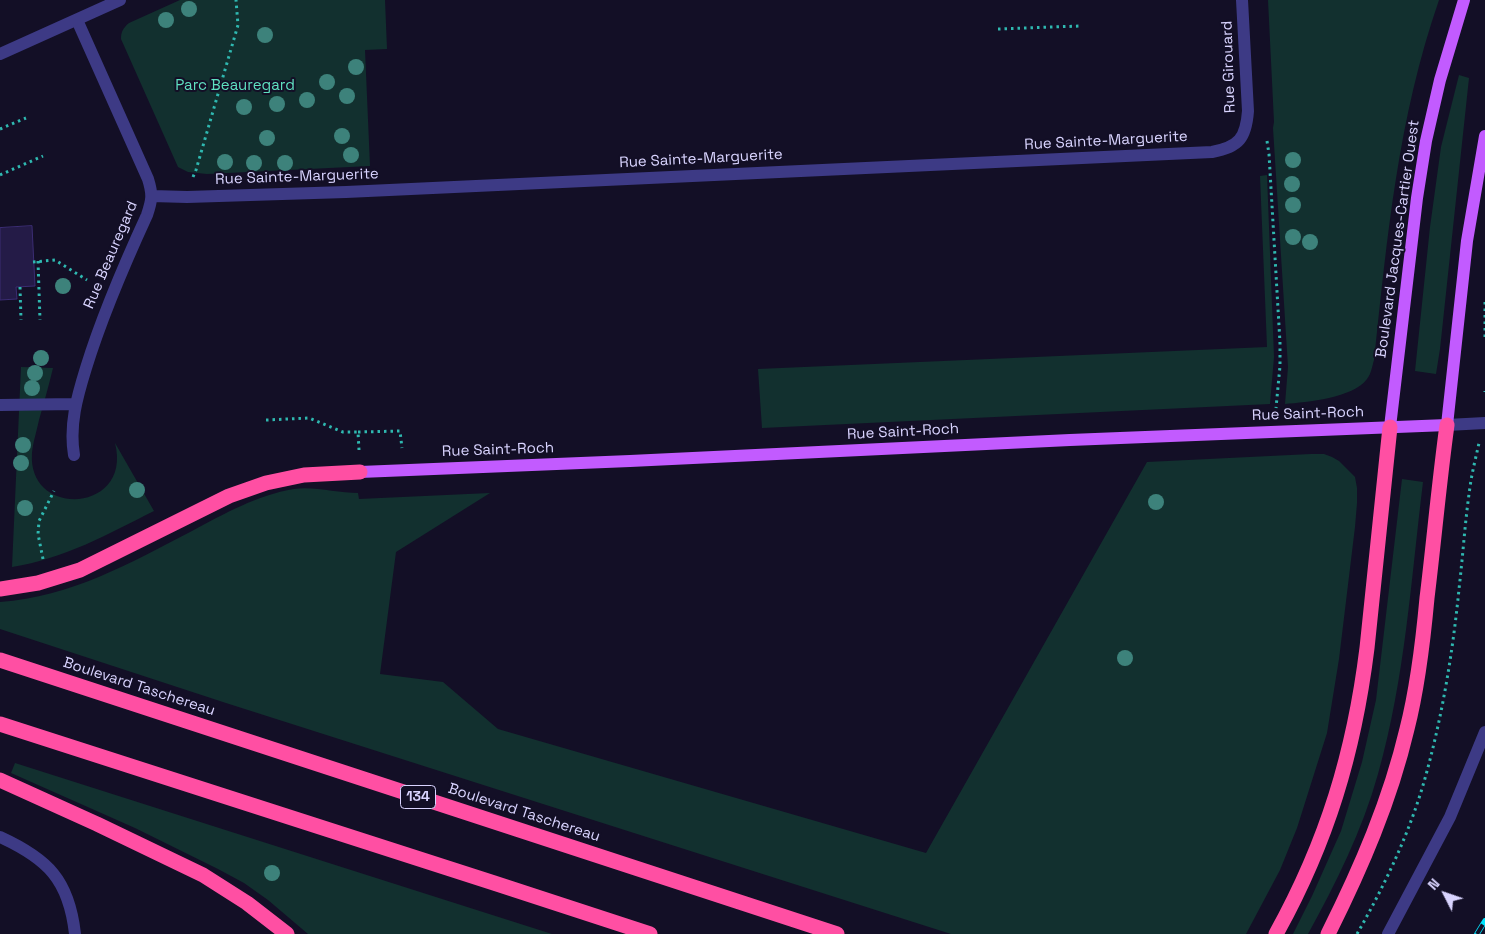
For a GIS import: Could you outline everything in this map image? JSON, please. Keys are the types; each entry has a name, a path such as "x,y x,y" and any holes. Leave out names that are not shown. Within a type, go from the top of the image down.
{"highway":[{"path":"1328,934 1350,890 1374,834 1393,782 1407,728 1418,676 1447,425"},
{"path":"1276,934 1306,877 1325,828 1341,781 1353,732 1364,675 1390,427"},
{"path":"0,589 38,583 80,570 229,496 266,483 304,475 360,472"},
{"name":"Boulevard Taschereau","path":"0,660 837,934"},
{"path":"0,724 650,934"},
{"path":"0,780 203,875 247,903 287,934"}],"main road":[{"name":"Boulevard Jacques-Cartier Ouest","path":"1390,427 1417,198 1426,141 1440,80 1464,0"},
{"path":"1447,425 1467,242 1485,136"},
{"name":"Rue Saint-Roch","path":"360,472 1447,425"}],"street":[{"path":"0,54 120,0"},
{"name":"Rue Girouard","path":"1242,0 1248,110 1245,132"},
{"name":"Rue Beauregard","path":"74,455 72,432 76,404 87,365 101,323 147,215 152,196 148,179 77,20"},
{"name":"Rue Sainte-Marguerite","path":"152,196 187,197 346,192 1212,152 1220,151 1233,145 1245,132"},
{"path":"0,405 76,404"},
{"path":"1447,425 1485,423"},
{"path":"1388,934 1450,817 1485,732"},
{"path":"0,837 34,855 48,867 68,897 75,934"}],"path":[{"path":"193,177 238,26 236,0"},
{"path":"998,29 1080,26"},
{"path":"0,129 26,118"},
{"path":"1267,141 1280,343 1276,408"},
{"path":"0,175 43,156"},
{"path":"33,262 55,260 87,280"},
{"path":"38,261 40,320"},
{"path":"20,287 21,320"},
{"path":"1485,302 1485,340"},
{"path":"266,420 309,418 343,432 400,431 402,448"},
{"path":"358,432 359,450"},
{"path":"44,564 39,544 39,528 40,521 54,491"}],"green space":[{"name":"Parc Beauregard","path":"180,0 385,0 387,49 365,50 370,166 207,174 188,172 178,167 121,39 121,34 129,23"},
{"path":"1268,0 1439,0 1413,89 1404,133 1389,223 1374,360 1370,373 1367,379 1360,385 1341,395 1285,404 1288,367 1273,128"},
{"path":"1459,75 1469,78 1436,374 1415,371 1430,227 1441,147"},
{"path":"1267,175 1274,357 1270,404 762,428 758,369 1267,347 1260,176"},
{"path":"21,367 53,368 32,453 35,474 45,489 61,497 78,499 95,494 109,483 116,466 115,443 154,511 103,537 68,552 12,567"},
{"path":"1324,454 1339,461 1355,477 1357,488 1355,527 1339,659 1327,733 1297,828 1280,870 1246,934 951,934 0,629 0,602 26,599 51,593 99,577 241,506 280,492 301,488 317,489 358,493 359,499 490,493 396,552 380,674 443,682 498,729 926,853 1147,462"},
{"path":"1402,479 1423,482 1401,666 1387,738 1372,795 1338,876 1308,934 1293,934 1341,831 1362,762 1376,700"},
{"path":"15,763 552,934 308,934 268,900 244,883 135,828 11,773"}],"building":[{"path":"32,226 35,286 16,287 17,299 0,300 0,228"}],"railway":[{"path":"1477,934 1485,921"}]}
